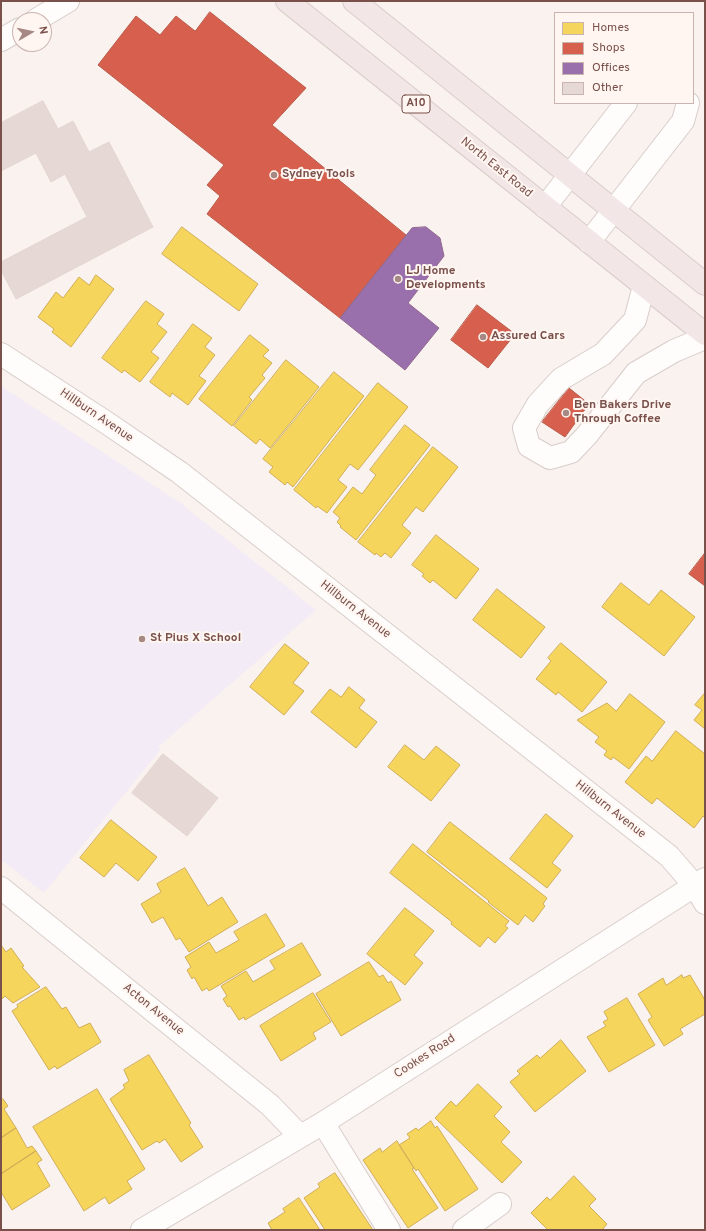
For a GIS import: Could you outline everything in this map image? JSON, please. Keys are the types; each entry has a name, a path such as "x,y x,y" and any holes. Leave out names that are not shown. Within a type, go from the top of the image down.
{"highway":[{"name":"North East Road","path":"287,1 705,334"},
{"path":"354,1 705,284"}],"street":[{"path":"49,12 68,1"},
{"path":"1,40 12,34"},
{"path":"546,207 625,104"},
{"path":"589,242 683,121 688,104"},
{"path":"644,286 635,320 603,354 560,379 538,404 524,428 529,446 550,458 571,452 587,435 636,372 674,351 705,338"},
{"name":"Hillburn Avenue","path":"1,354 179,472 669,856 702,889"},
{"name":"Acton Avenue","path":"1,888 270,1105 300,1136"},
{"name":"Cookes Road","path":"154,1227 702,889"},
{"path":"323,1123 389,1230"},
{"path":"464,1230 500,1204"}],"shaded area":[{"name":"St Pius X School","path":"1,386 179,502 316,610 158,747 161,749 44,893 1,860"}],"building: Homes":[{"path":"182,227 258,284 239,311 162,254"},
{"path":"96,275 114,289 71,347 52,332 54,329 38,317 56,292 63,298 79,277 89,285"},
{"path":"146,301 164,314 157,324 167,332 151,352 159,358 140,382 124,370 122,373 102,358"},
{"path":"193,324 212,338 205,347 215,355 199,376 206,381 188,405 172,393 170,397 150,382"},
{"path":"250,335 269,350 263,356 272,363 262,375 265,378 249,397 252,400 232,426 199,399"},
{"path":"286,360 319,387 270,448 260,439 256,444 234,426"},
{"path":"334,372 364,396 293,487 287,482 285,485 269,472 273,467 263,459"},
{"path":"378,383 408,407 358,470 350,464 338,480 347,487 327,513 317,506 316,508 294,490"},
{"path":"405,425 430,445 356,540 340,527 341,526 337,522 340,518 333,512 353,487 362,494 376,475 370,470"},
{"path":"433,447 458,467 423,512 416,507 402,525 411,533 391,558 385,553 381,557 376,553 375,555 358,542"},
{"path":"436,535 479,569 456,599 433,580 430,583 422,576 424,574 412,565"},
{"path":"621,583 649,605 661,590 695,617 664,656 602,607"},
{"path":"497,589 545,627 521,658 473,620"},
{"path":"561,643 607,682 582,712 558,692 556,695 536,679 551,661 548,658"},
{"path":"285,644 309,663 293,683 304,691 284,715 250,687"},
{"path":"349,687 365,700 359,708 377,722 356,748 311,712 330,689 341,697"},
{"path":"705,693 705,729 694,720 702,710 695,705"},
{"path":"630,694 665,722 629,769 613,757 611,760 604,755 607,751 595,742 599,737 577,720 607,703 616,711"},
{"path":"676,731 705,754 705,818 703,816 694,828 657,798 652,804 625,782 646,756 652,761"},
{"path":"405,745 424,760 436,746 460,765 431,801 388,767"},
{"path":"546,814 573,836 552,863 561,870 547,888 510,859"},
{"path":"111,820 157,857 138,881 116,863 104,877 80,858"},
{"path":"450,822 547,898 543,904 545,906 533,922 525,915 518,925 427,852"},
{"path":"413,844 509,921 505,926 508,928 495,943 488,937 480,947 451,924 452,922 390,873"},
{"path":"185,868 208,906 222,897 238,922 189,952 180,938 176,940 163,917 152,923 141,904 161,892 157,884"},
{"path":"405,908 434,931 414,955 423,963 405,985 367,954"},
{"path":"266,914 285,946 209,991 207,988 202,991 194,977 192,979 187,970 191,967 185,957 209,942 216,953 239,940 234,932"},
{"path":"302,943 321,975 245,1020 244,1017 239,1020 230,1006 228,1007 223,999 227,996 221,986 246,971 253,982 275,969 270,961"},
{"path":"1,945 6,952 11,948 24,966 22,967 40,987 13,1003 5,996 1,1000"},
{"path":"369,962 379,977 383,975 388,983 391,981 401,1000 341,1036 316,994"},
{"path":"682,975 683,978 690,975 705,1000 705,1014 680,1029 683,1034 664,1046 648,1020 652,1017 638,994 663,978 666,985"},
{"path":"46,987 62,1009 66,1007 79,1028 90,1023 101,1042 57,1069 55,1066 49,1070 12,1011 18,1007 17,1005"},
{"path":"313,993 331,1022 313,1033 316,1039 281,1061 260,1026"},
{"path":"627,998 655,1045 609,1072 587,1037 606,1026 603,1022 608,1019 604,1012"},
{"path":"561,1040 586,1071 535,1112 510,1082 520,1074 517,1071 537,1055 540,1058"},
{"path":"149,1055 191,1123 189,1125 203,1147 181,1162 165,1139 159,1143 157,1141 142,1150 110,1099 125,1088 123,1085 129,1081 124,1070"},
{"path":"478,1084 502,1107 494,1116 510,1132 501,1142 522,1162 502,1183 435,1118 451,1101 456,1106"},
{"path":"97,1089 145,1169 127,1181 132,1189 109,1204 105,1197 84,1211 33,1127"},
{"path":"3,1099 8,1106 4,1109 16,1128 1,1138 1,1100"},
{"path":"431,1121 435,1128 437,1126 478,1189 445,1211 418,1169 416,1171 399,1145 410,1138 407,1134 416,1128 418,1130"},
{"path":"16,1128 27,1148 32,1146 36,1151 1,1174 1,1138"},
{"path":"397,1141 414,1168 412,1169 438,1208 408,1228 363,1160 380,1148 382,1152"},
{"path":"36,1151 42,1160 37,1163 50,1186 12,1210 1,1192 1,1174"},
{"path":"335,1173 373,1230 325,1230 304,1198 320,1187 318,1184"},
{"path":"574,1176 596,1199 589,1206 607,1224 602,1230 548,1230 531,1213 547,1197 550,1200"},
{"path":"299,1198 320,1230 272,1230 268,1223 285,1212 283,1209"}],"building: Shops":[{"name":"Sydney Tools","path":"210,12 306,88 272,125 406,235 340,318 207,214 220,196 207,185 224,165 98,65 136,16 160,35 176,16 195,31"},
{"name":"Assured Cars","path":"477,305 515,334 488,368 451,340"},
{"name":"Ben Bakers Drive Through Coffee","path":"569,388 589,404 565,437 542,422"},
{"path":"705,553 705,586 689,574"}],"building: Offices":[{"name":"LJ Home Developments","path":"426,227 440,238 444,256 408,303 439,328 405,370 340,318 412,228"}],"building: Other":[{"path":"43,101 58,129 73,121 89,152 109,142 153,227 16,299 1,270 1,262 87,217 65,174 51,182 36,153 1,171 1,123"},
{"path":"163,754 218,798 187,836 132,793"}],"place":[{"name":"Sydney Tools","path":"274,175"},
{"name":"LJ Home Developments","path":"398,279"},
{"name":"Assured Cars","path":"483,337"},
{"name":"Ben Bakers Drive Through Coffee","path":"566,413"},
{"name":"St Pius X School","path":"142,639"}]}
